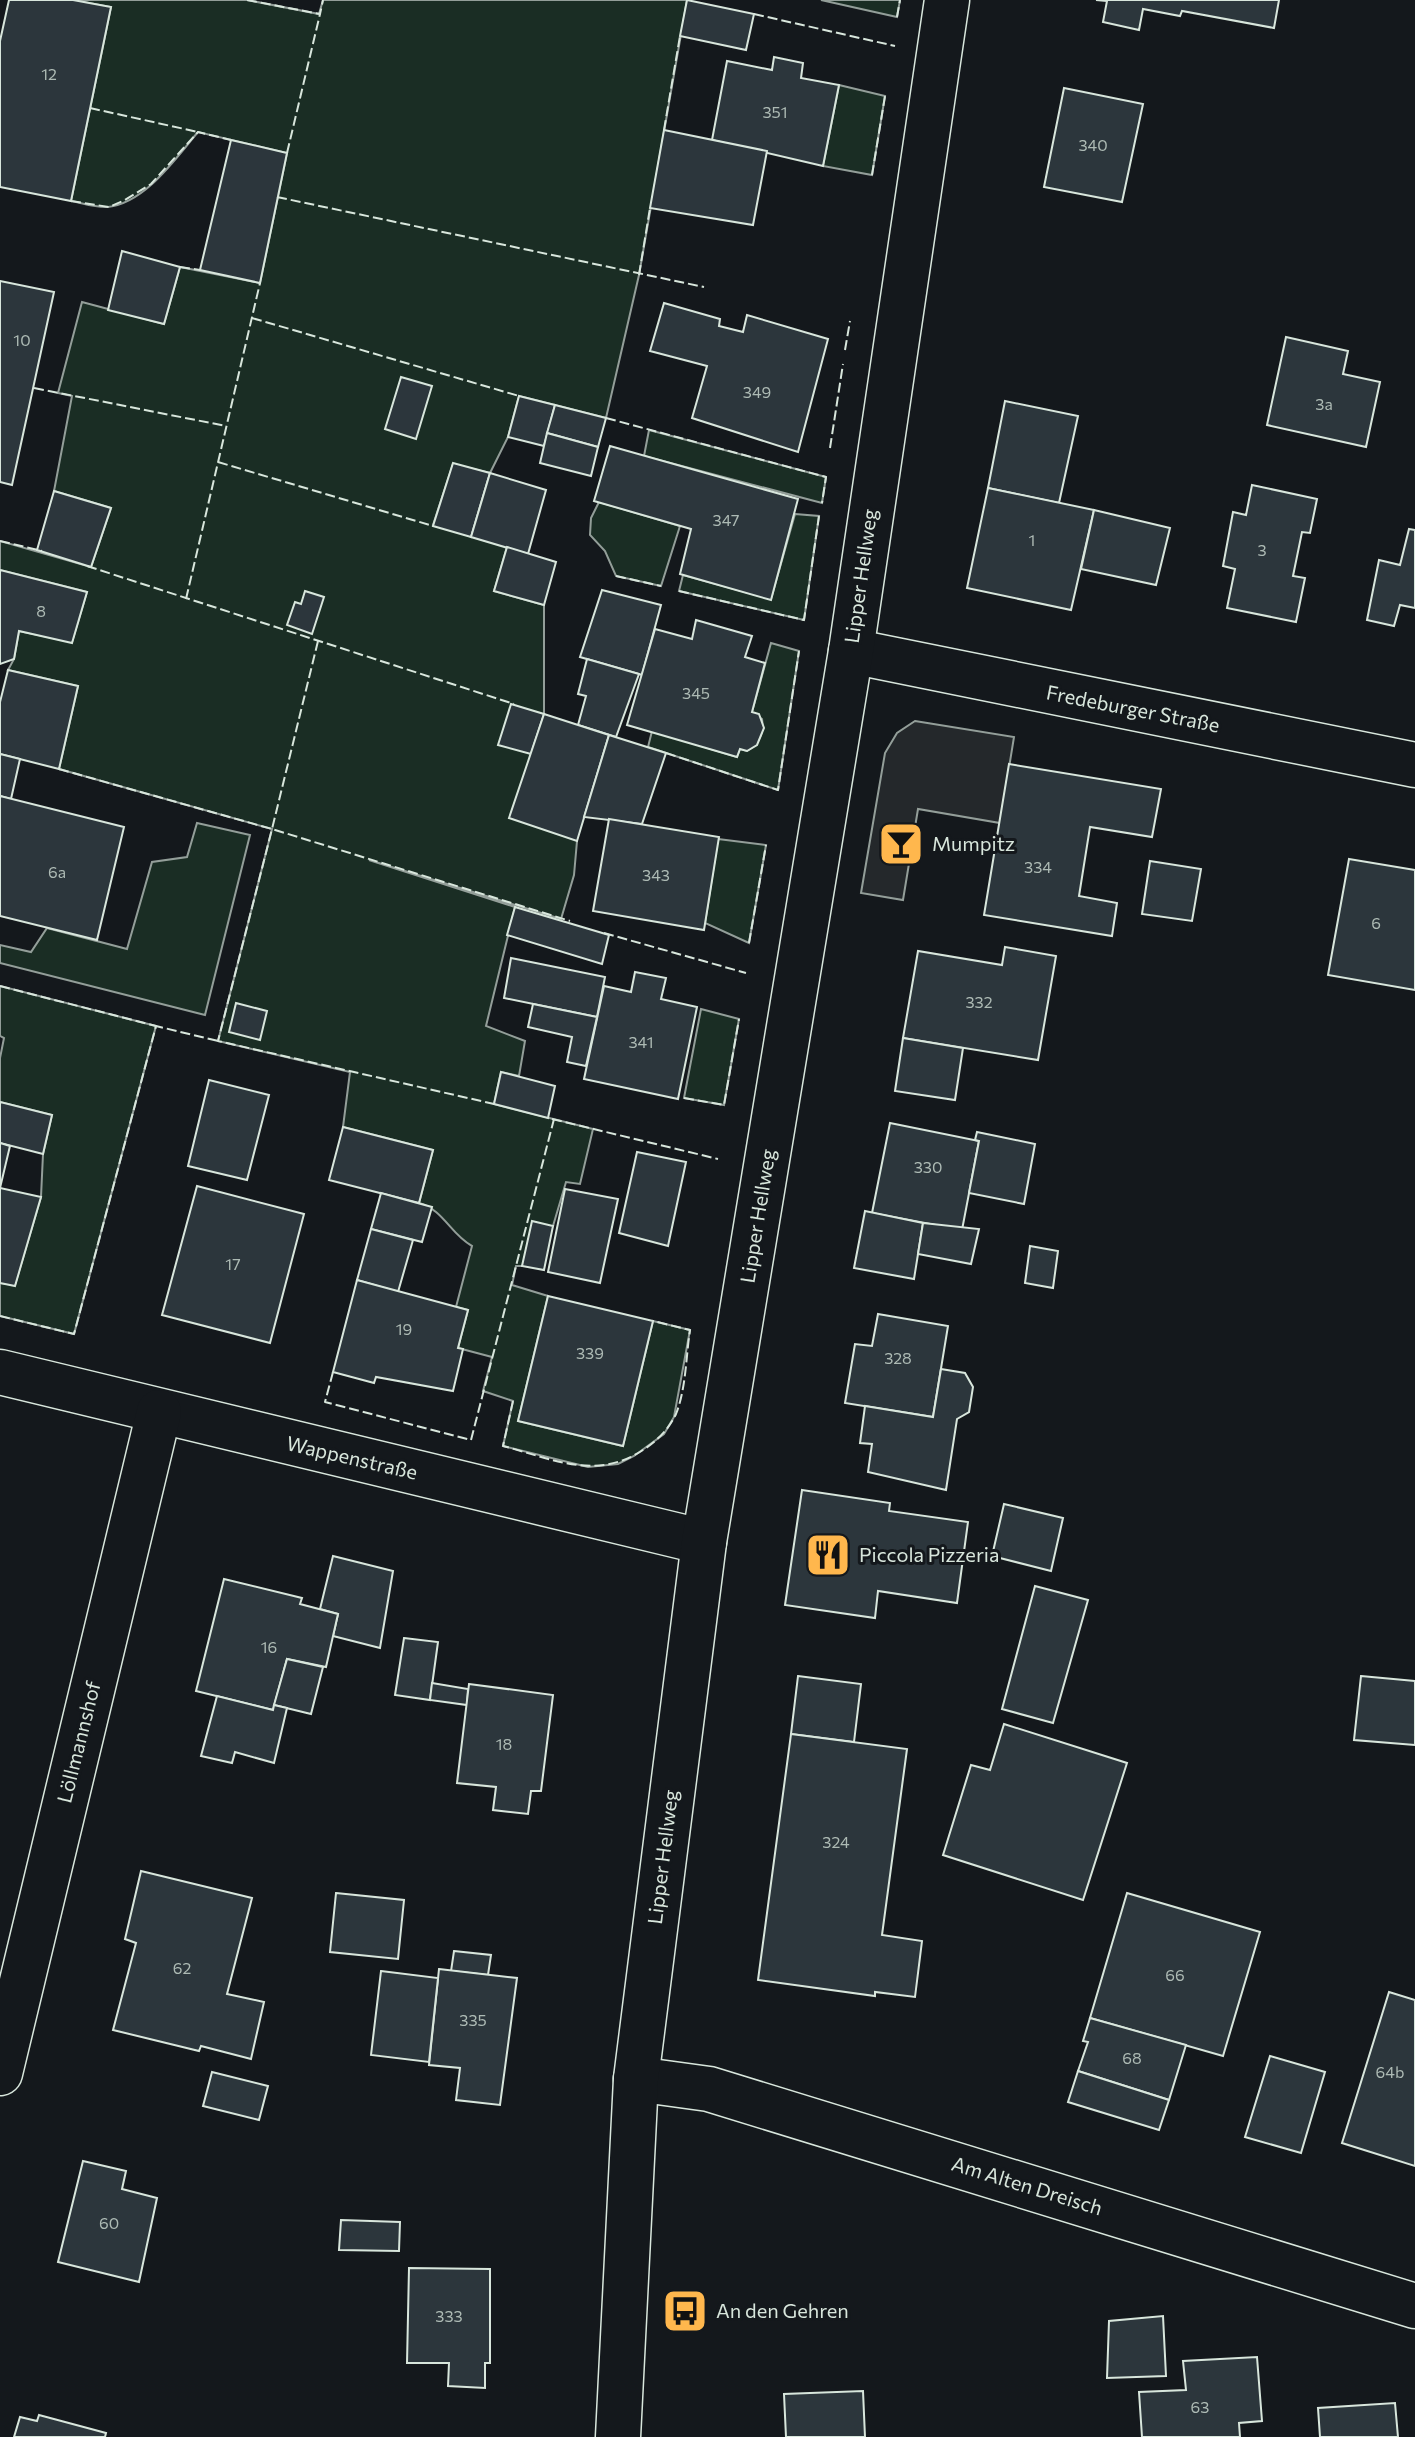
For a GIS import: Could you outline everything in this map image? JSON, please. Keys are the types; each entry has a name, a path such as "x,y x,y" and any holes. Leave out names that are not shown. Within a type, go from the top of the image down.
{"street":[{"name":"Lipper Hellweg","path":"618,2437 636,2079 704,1542 851,651 947,0"},
{"name":"Fredeburger Straße","path":"851,651 1415,765"},
{"name":"Wappenstraße","path":"0,1372 704,1542"},
{"name":"Löllmannshof","path":"0,2073 159,1412"},
{"name":"Am Alten Dreisch","path":"636,2079 709,2089 1415,2306"}],"green space":[{"path":"73,0 247,0 319,14 323,0 687,0 639,275 606,418 519,396 508,437 490,473 453,464 433,525 507,547 494,591 544,605 544,714 577,841 574,875 561,919 369,860 515,907 486,1026 525,1041 519,1076 501,1072 494,1104 593,1129 580,1184 566,1182 553,1226 522,1266 516,1266 512,1285 548,1296 518,1421 623,1446 653,1321 690,1330 674,1417 664,1434 618,1464 588,1467 503,1446 513,1401 483,1391 492,1357 458,1348 468,1310 456,1307 472,1246 435,1211 419,1203 433,1150 343,1127 350,1072 218,1041 272,829 59,769 78,686 8,670 14,659 19,631 72,642 87,592 0,570 0,541 91,567 111,508 54,491 72,396 58,393 82,302 164,324 180,267 260,283 287,153 198,132 159,178 135,197 108,207 71,201 111,7"},
{"path":"821,0 900,0 897,17"},
{"path":"839,85 885,96 872,175 823,166"},
{"path":"649,430 826,477 822,503 644,456"},
{"path":"599,502 680,526 661,586 616,576 605,551 590,535 591,518"},
{"path":"795,514 819,516 804,620 679,591 683,575 771,599"},
{"path":"771,643 799,651 778,790 648,747 652,731 737,757 740,749 747,751 751,748 760,738 762,729 762,719 752,712"},
{"path":"197,823 250,835 205,1015 0,963 0,945 31,952 47,928 127,949 152,862 187,857"},
{"path":"718,839 766,845 749,943 705,923"},
{"path":"0,986 156,1026 74,1334 0,1316 0,1283 15,1285 41,1197 43,1154 52,1115 0,1102 0,1058 4,1038 0,1036"},
{"path":"701,1009 739,1019 724,1105 684,1098"}],"shaded area":[{"path":"915,721 1014,737 1000,823 918,809 903,900 861,893 885,753 897,733"}],"building":[{"path":"9,0 73,0 111,7 71,201 0,187 0,41"},
{"path":"687,0 754,14 746,50 680,36"},
{"path":"1096,0 1279,0 1274,28 1182,11 1180,16 1143,9 1139,30 1103,22 1107,1"},
{"path":"774,57 803,63 801,78 839,85 823,166 712,140 727,61 772,70"},
{"path":"1064,88 1143,104 1122,202 1044,187"},
{"path":"664,130 767,151 753,225 650,208"},
{"path":"231,140 287,153 260,283 200,270"},
{"path":"122,251 180,267 164,324 108,310"},
{"path":"0,281 54,292 12,485 0,482"},
{"path":"664,303 720,319 719,326 743,332 747,315 828,339 798,452 692,418 707,366 650,351"},
{"path":"1286,337 1348,351 1343,374 1380,382 1366,447 1267,425"},
{"path":"401,377 432,386 416,439 385,429"},
{"path":"519,396 555,405 544,446 508,437"},
{"path":"1005,401 1078,416 1059,503 988,488"},
{"path":"555,405 606,418 598,447 547,433"},
{"path":"547,433 598,447 591,476 540,463"},
{"path":"610,446 798,499 771,600 680,574 691,529 594,501"},
{"path":"453,463 490,473 471,537 433,526"},
{"path":"490,473 546,490 528,554 471,537"},
{"path":"1252,485 1317,499 1310,533 1302,532 1293,576 1305,578 1296,622 1227,608 1235,569 1223,566 1233,512 1246,515"},
{"path":"988,488 1094,510 1071,610 967,588"},
{"path":"54,491 111,508 91,567 37,550"},
{"path":"1094,510 1170,528 1156,585 1081,569"},
{"path":"1409,529 1415,530 1415,608 1400,605 1394,626 1367,620 1379,560 1400,565"},
{"path":"507,547 556,562 544,605 494,591"},
{"path":"0,570 87,592 72,643 19,631 14,659 0,664"},
{"path":"602,590 661,605 642,675 580,657"},
{"path":"305,591 324,597 312,634 287,625 295,602 301,604"},
{"path":"696,620 752,636 745,657 765,663 752,712 759,714 764,728 757,745 747,751 740,749 737,757 627,725 655,629 692,639"},
{"path":"587,659 639,674 616,737 578,725 586,696 578,694"},
{"path":"8,670 78,686 59,769 0,754 0,702"},
{"path":"511,704 544,714 531,754 498,745"},
{"path":"544,714 609,735 577,841 509,818"},
{"path":"609,735 666,753 642,824 584,817"},
{"path":"0,754 20,759 11,799 0,796"},
{"path":"1009,764 1161,789 1152,837 1090,827 1079,896 1117,903 1112,936 984,915"},
{"path":"0,796 124,827 97,940 0,916"},
{"path":"609,819 719,837 704,930 593,911"},
{"path":"1349,859 1415,870 1415,990 1328,975"},
{"path":"1150,861 1201,869 1192,921 1142,914"},
{"path":"515,907 609,935 602,964 507,935"},
{"path":"1005,947 1056,956 1038,1060 903,1038 918,951 1002,965"},
{"path":"511,958 605,977 597,1017 504,998"},
{"path":"635,972 666,978 661,999 697,1007 678,1099 584,1079 604,986 631,992"},
{"path":"236,1003 267,1011 260,1040 229,1032"},
{"path":"533,1004 597,1017 586,1066 567,1062 572,1037 528,1027"},
{"path":"903,1038 963,1048 955,1100 895,1091"},
{"path":"501,1072 555,1086 548,1118 494,1104"},
{"path":"209,1080 269,1095 247,1180 188,1166"},
{"path":"0,1102 52,1115 43,1154 0,1143"},
{"path":"890,1123 979,1141 962,1230 872,1213"},
{"path":"343,1127 433,1150 419,1203 329,1180"},
{"path":"977,1132 1035,1144 1024,1204 969,1193 979,1141 975,1140"},
{"path":"0,1143 10,1146 0,1188"},
{"path":"637,1152 686,1162 668,1246 619,1233"},
{"path":"197,1186 304,1214 270,1343 162,1315"},
{"path":"0,1188 41,1197 15,1286 0,1283"},
{"path":"565,1189 618,1199 600,1283 548,1272"},
{"path":"381,1193 432,1207 422,1242 371,1229"},
{"path":"865,1211 923,1223 914,1279 854,1268"},
{"path":"532,1221 553,1226 544,1270 522,1266"},
{"path":"923,1223 979,1229 971,1264 918,1254"},
{"path":"371,1229 413,1240 398,1292 357,1280"},
{"path":"1030,1246 1058,1251 1053,1288 1025,1283"},
{"path":"357,1280 468,1310 458,1348 463,1349 453,1391 376,1377 374,1383 333,1372"},
{"path":"548,1296 653,1321 623,1446 518,1421"},
{"path":"878,1314 948,1326 933,1417 845,1403 855,1344 872,1346"},
{"path":"941,1369 965,1373 973,1387 969,1412 957,1419 946,1490 868,1472 872,1444 860,1443 865,1406 933,1417"},
{"path":"802,1490 890,1503 889,1511 968,1522 957,1603 878,1591 875,1618 785,1605"},
{"path":"1004,1504 1063,1518 1051,1571 992,1556"},
{"path":"333,1556 393,1571 380,1648 333,1636 338,1614 320,1609"},
{"path":"224,1579 302,1598 300,1604 338,1614 326,1667 287,1659 273,1710 196,1691"},
{"path":"1035,1586 1088,1600 1053,1723 1002,1709"},
{"path":"404,1638 438,1642 430,1700 395,1695"},
{"path":"287,1659 323,1667 311,1714 274,1705"},
{"path":"798,1676 861,1684 854,1742 791,1734"},
{"path":"1361,1676 1415,1681 1415,1745 1354,1740"},
{"path":"432,1683 468,1689 467,1705 430,1700"},
{"path":"469,1684 553,1695 541,1791 531,1791 528,1814 493,1810 496,1787 457,1783"},
{"path":"217,1696 273,1710 274,1705 287,1708 274,1763 235,1752 232,1763 201,1756"},
{"path":"1004,1724 1127,1763 1083,1900 943,1855 971,1765 990,1770"},
{"path":"791,1734 907,1749 882,1935 922,1941 915,1997 875,1992 875,1996 758,1980"},
{"path":"141,1871 252,1898 227,1994 264,2002 251,2059 201,2046 199,2051 113,2030 136,1943 125,1939"},
{"path":"336,1893 404,1900 398,1959 330,1952"},
{"path":"1127,1893 1260,1932 1223,2056 1090,2018"},
{"path":"454,1951 491,1955 488,1975 451,1971"},
{"path":"439,1969 517,1978 500,2105 456,2100 460,2068 429,2065"},
{"path":"381,1971 438,1978 429,2062 371,2055"},
{"path":"1389,1992 1415,2000 1415,2166 1342,2143"},
{"path":"1090,2018 1186,2045 1169,2100 1078,2071 1088,2042 1083,2041"},
{"path":"1270,2056 1325,2072 1301,2153 1245,2137"},
{"path":"1078,2071 1169,2100 1159,2130 1068,2102"},
{"path":"212,2072 268,2086 259,2120 203,2106"},
{"path":"83,2161 126,2171 122,2189 157,2198 139,2282 58,2262"},
{"path":"341,2220 400,2222 399,2251 339,2250"},
{"path":"409,2268 490,2269 490,2363 485,2363 485,2388 448,2386 449,2363 407,2363"},
{"path":"1163,2316 1166,2376 1107,2378 1109,2321"},
{"path":"1257,2357 1262,2421 1239,2423 1240,2437 1142,2437 1139,2392 1186,2390 1183,2361"},
{"path":"863,2391 865,2437 786,2437 784,2394"},
{"path":"1395,2403 1398,2437 1320,2437 1318,2408"},
{"path":"39,2415 106,2433 105,2437 14,2437 20,2417 37,2421"}],"fence":[{"path":"247,0 320,14 323,0"},
{"path":"897,17 900,0"},
{"path":"287,153 320,14"},
{"path":"754,14 895,46"},
{"path":"664,130 680,36"},
{"path":"872,175 885,96"},
{"path":"90,108 198,132"},
{"path":"71,201 109,207 125,200 151,184 198,132 231,140"},
{"path":"277,197 704,287"},
{"path":"639,275 650,208"},
{"path":"180,267 200,270"},
{"path":"186,599 260,283"},
{"path":"252,318 519,396"},
{"path":"845,350 850,321"},
{"path":"830,448 843,364"},
{"path":"34,388 226,426"},
{"path":"606,418 826,477 822,503"},
{"path":"218,462 433,526"},
{"path":"679,591 804,620 819,516"},
{"path":"0,541 42,551"},
{"path":"87,566 514,704"},
{"path":"616,576 661,586"},
{"path":"318,641 272,829 570,921"},
{"path":"666,753 778,790 799,651"},
{"path":"59,769 272,829 218,1041 494,1104"},
{"path":"749,943 766,845"},
{"path":"604,933 746,973"},
{"path":"0,986 156,1026"},
{"path":"684,1098 724,1105 739,1019"},
{"path":"0,1316 74,1334 156,1026 218,1041"},
{"path":"552,1119 718,1159"},
{"path":"333,1372 325,1402 471,1440 554,1119"},
{"path":"513,1401 503,1446 557,1461 591,1466 626,1459 643,1450 662,1434 676,1414 684,1383 690,1330 653,1321"}],"place":[{"name":"Mumpitz","path":"901,844"},
{"name":"Piccola Pizzeria","path":"828,1555"},
{"name":"An den Gehren","path":"685,2311"}]}
